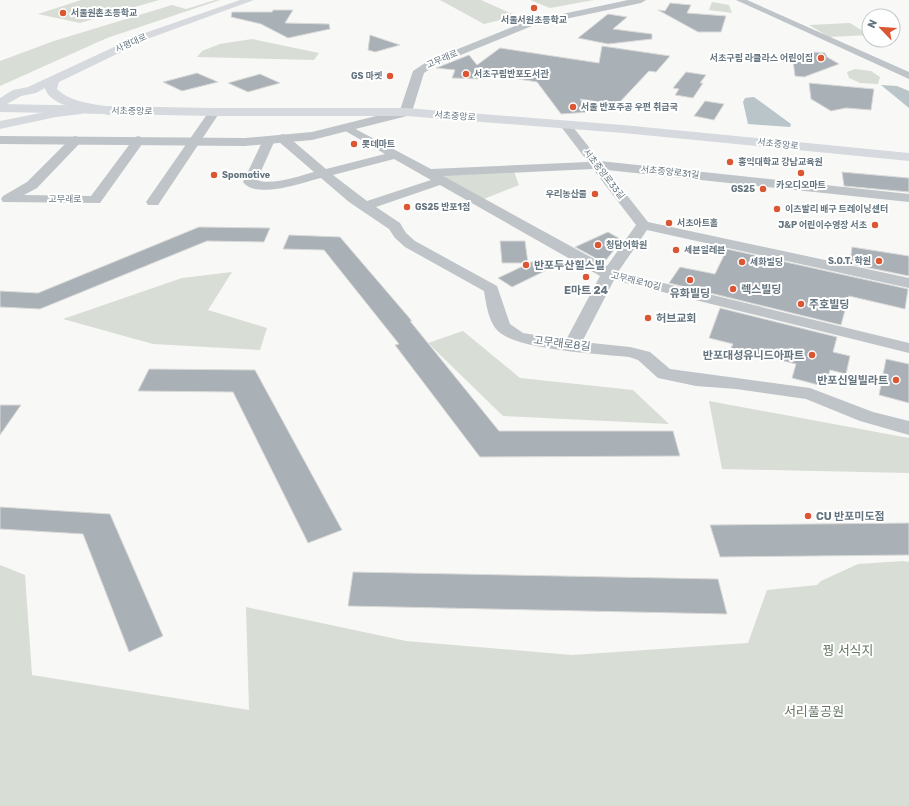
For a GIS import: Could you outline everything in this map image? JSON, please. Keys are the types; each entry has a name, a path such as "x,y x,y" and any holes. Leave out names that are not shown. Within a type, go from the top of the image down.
{"main road":[{"path":"54,76 51,77 71,66 72,62 160,25 236,0"},
{"name":"사평대로","path":"0,104 17,93 18,88 54,76 146,36 249,0"},
{"path":"3,88 54,76"},
{"path":"54,76 51,90 62,100 76,105 109,111"},
{"name":"서초중앙로","path":"0,108 109,111 406,112 565,124 909,157"},
{"path":"0,125 56,113 81,110"}],"street":[{"name":"고무래로","path":"406,112 419,71 432,63 529,24 642,0"},
{"path":"740,0 909,76"},
{"path":"153,202 214,112"},
{"path":"2,142 139,140 245,142 312,136 406,112"},
{"name":"서초중앙로33길","path":"565,124 643,225"},
{"name":"고무래로10길","path":"346,128 609,274 909,348"},
{"path":"275,139 250,182 260,186 282,184 395,155"},
{"name":"고무래로8길","path":"275,139 354,199 367,206 395,226 400,235 410,244 491,289 496,310 503,327 518,337 571,346 602,348 644,356 664,374 696,380 736,383 810,394 867,417 909,428"},
{"name":"고무래로","path":"4,201 32,185 76,140"},
{"name":"고무래로","path":"4,201 95,200 139,140"},
{"name":"서초중앙로31길","path":"436,177 598,165 909,198"},
{"path":"367,206 436,177"},
{"path":"571,346 609,274 643,225 909,283"}],"green space":[{"path":"81,0 159,0 80,23 38,14"},
{"path":"215,0 220,0 107,38 0,86 0,61 54,41 172,5 186,9"},
{"path":"440,0 481,0 517,16 484,24"},
{"path":"530,0 594,0 550,8"},
{"path":"712,2 729,5 732,13 709,10"},
{"path":"850,23 861,30 861,35 829,37 809,25"},
{"path":"252,39 319,53 314,60 197,57 202,51 220,44"},
{"path":"855,69 871,71 880,77 878,84 860,83 849,78 847,72"},
{"path":"513,169 519,185 479,201 430,173"},
{"path":"232,272 208,310 267,328 260,350 153,344 63,319 182,278"},
{"path":"463,331 520,378 633,390 669,424 503,416 428,343"},
{"path":"709,401 909,438 909,473 722,469"},
{"name":"서리풀공원","path":"903,561 909,562 909,806 0,806 0,565 25,575 32,675 249,710 246,607 406,641 572,655 748,643 767,590 817,585 821,581 858,564"}],"shaded area":[{"path":"881,85 897,86 909,91 909,108"},
{"path":"754,97 791,124 790,127 748,124 743,102 745,98"}],"building":[{"path":"670,3 691,5 687,13 726,16 721,32 698,32 658,10 665,11"},
{"path":"273,10 293,10 285,23 329,24 330,29 288,38 261,24 231,17 232,12 272,12"},
{"path":"608,14 627,17 613,29 652,34 652,39 608,44 578,38"},
{"path":"370,35 400,45 375,52 368,50"},
{"path":"602,46 670,56 656,72 649,71 617,105 580,99 590,112 561,114 537,82 477,72 481,79 452,78 455,70 436,68 469,55 477,65 500,48 599,63"},
{"path":"813,52 825,53 827,57 839,64 804,77 795,76 793,61 814,63"},
{"path":"686,72 706,75 700,83 703,83 693,98 675,95 679,89 673,88"},
{"path":"197,73 218,82 182,91 163,82"},
{"path":"260,74 280,83 248,92 228,83"},
{"path":"809,83 874,89 871,110 846,108 831,111 811,99"},
{"path":"705,101 724,104 714,120 694,116"},
{"path":"842,172 909,178 909,192 844,186"},
{"path":"199,227 270,228 264,242 207,241 40,309 0,307 0,291 38,293"},
{"name":"청담어학원","path":"608,232 622,240 606,260 601,261 575,247"},
{"path":"289,235 340,237 412,321 410,321 499,431 673,431 680,456 480,457 395,345 399,344 324,250 283,249"},
{"path":"500,241 525,241 528,263 502,263"},
{"name":"S.O.T. 학원","path":"852,247 909,256 909,276 850,264"},
{"path":"727,249 908,289 905,309 849,296 841,325 669,283 680,267 715,274"},
{"path":"538,259 553,267 512,287 498,278"},
{"name":"반포대성유니드아파트","path":"720,308 837,337 833,352 850,356 846,374 830,370 826,387 792,378 796,364 731,348 733,344 709,338"},
{"name":"반포신일빌라트","path":"886,359 909,364 909,403 879,395"},
{"path":"149,369 255,370 342,530 308,543 233,392 138,391"},
{"path":"0,405 21,405 0,435"},
{"path":"0,507 110,514 163,636 129,652 83,534 0,529"},
{"path":"909,523 909,555 720,557 710,525"},
{"path":"353,572 718,579 727,614 348,606"}],"place":[{"name":"서울서원초등학교","path":"534,8"},
{"name":"서울원촌초등학교","path":"63,13"},
{"name":"서초구립 라클라스 어린이집","path":"821,58"},
{"name":"서초구립반포도서관","path":"466,74"},
{"name":"GS 마켓","path":"390,76"},
{"name":"서울 반포주공 우편 취급국","path":"573,107"},
{"name":"롯데마트","path":"354,144"},
{"name":"홍익대학교 강남교육원","path":"730,162"},
{"name":"카오디오마트","path":"801,173"},
{"name":"Spomotive","path":"214,175"},
{"name":"GS25","path":"763,189"},
{"name":"우리농산물","path":"595,194"},
{"name":"GS25 반포1점","path":"407,207"},
{"name":"이츠발리 배구 트레이닝센터","path":"777,209"},
{"name":"서초아트홀","path":"669,223"},
{"name":"J&P 어린이수영장 서초","path":"875,225"},
{"name":"청담어학원","path":"598,245"},
{"name":"세븐일레븐","path":"676,250"},
{"name":"S.O.T. 학원","path":"879,261"},
{"name":"세화빌딩","path":"742,262"},
{"name":"반포두산힐스빌","path":"526,265"},
{"name":"E마트 24","path":"586,277"},
{"name":"유화빌딩","path":"690,280"},
{"name":"렉스빌딩","path":"733,289"},
{"name":"주호빌딩","path":"801,304"},
{"name":"허브교회","path":"648,318"},
{"name":"반포대성유니드아파트","path":"812,355"},
{"name":"반포신일빌라트","path":"896,380"},
{"name":"CU 반포미도점","path":"808,516"}],"park label":[{"name":"꿩 서식지","path":"848,650"}]}
